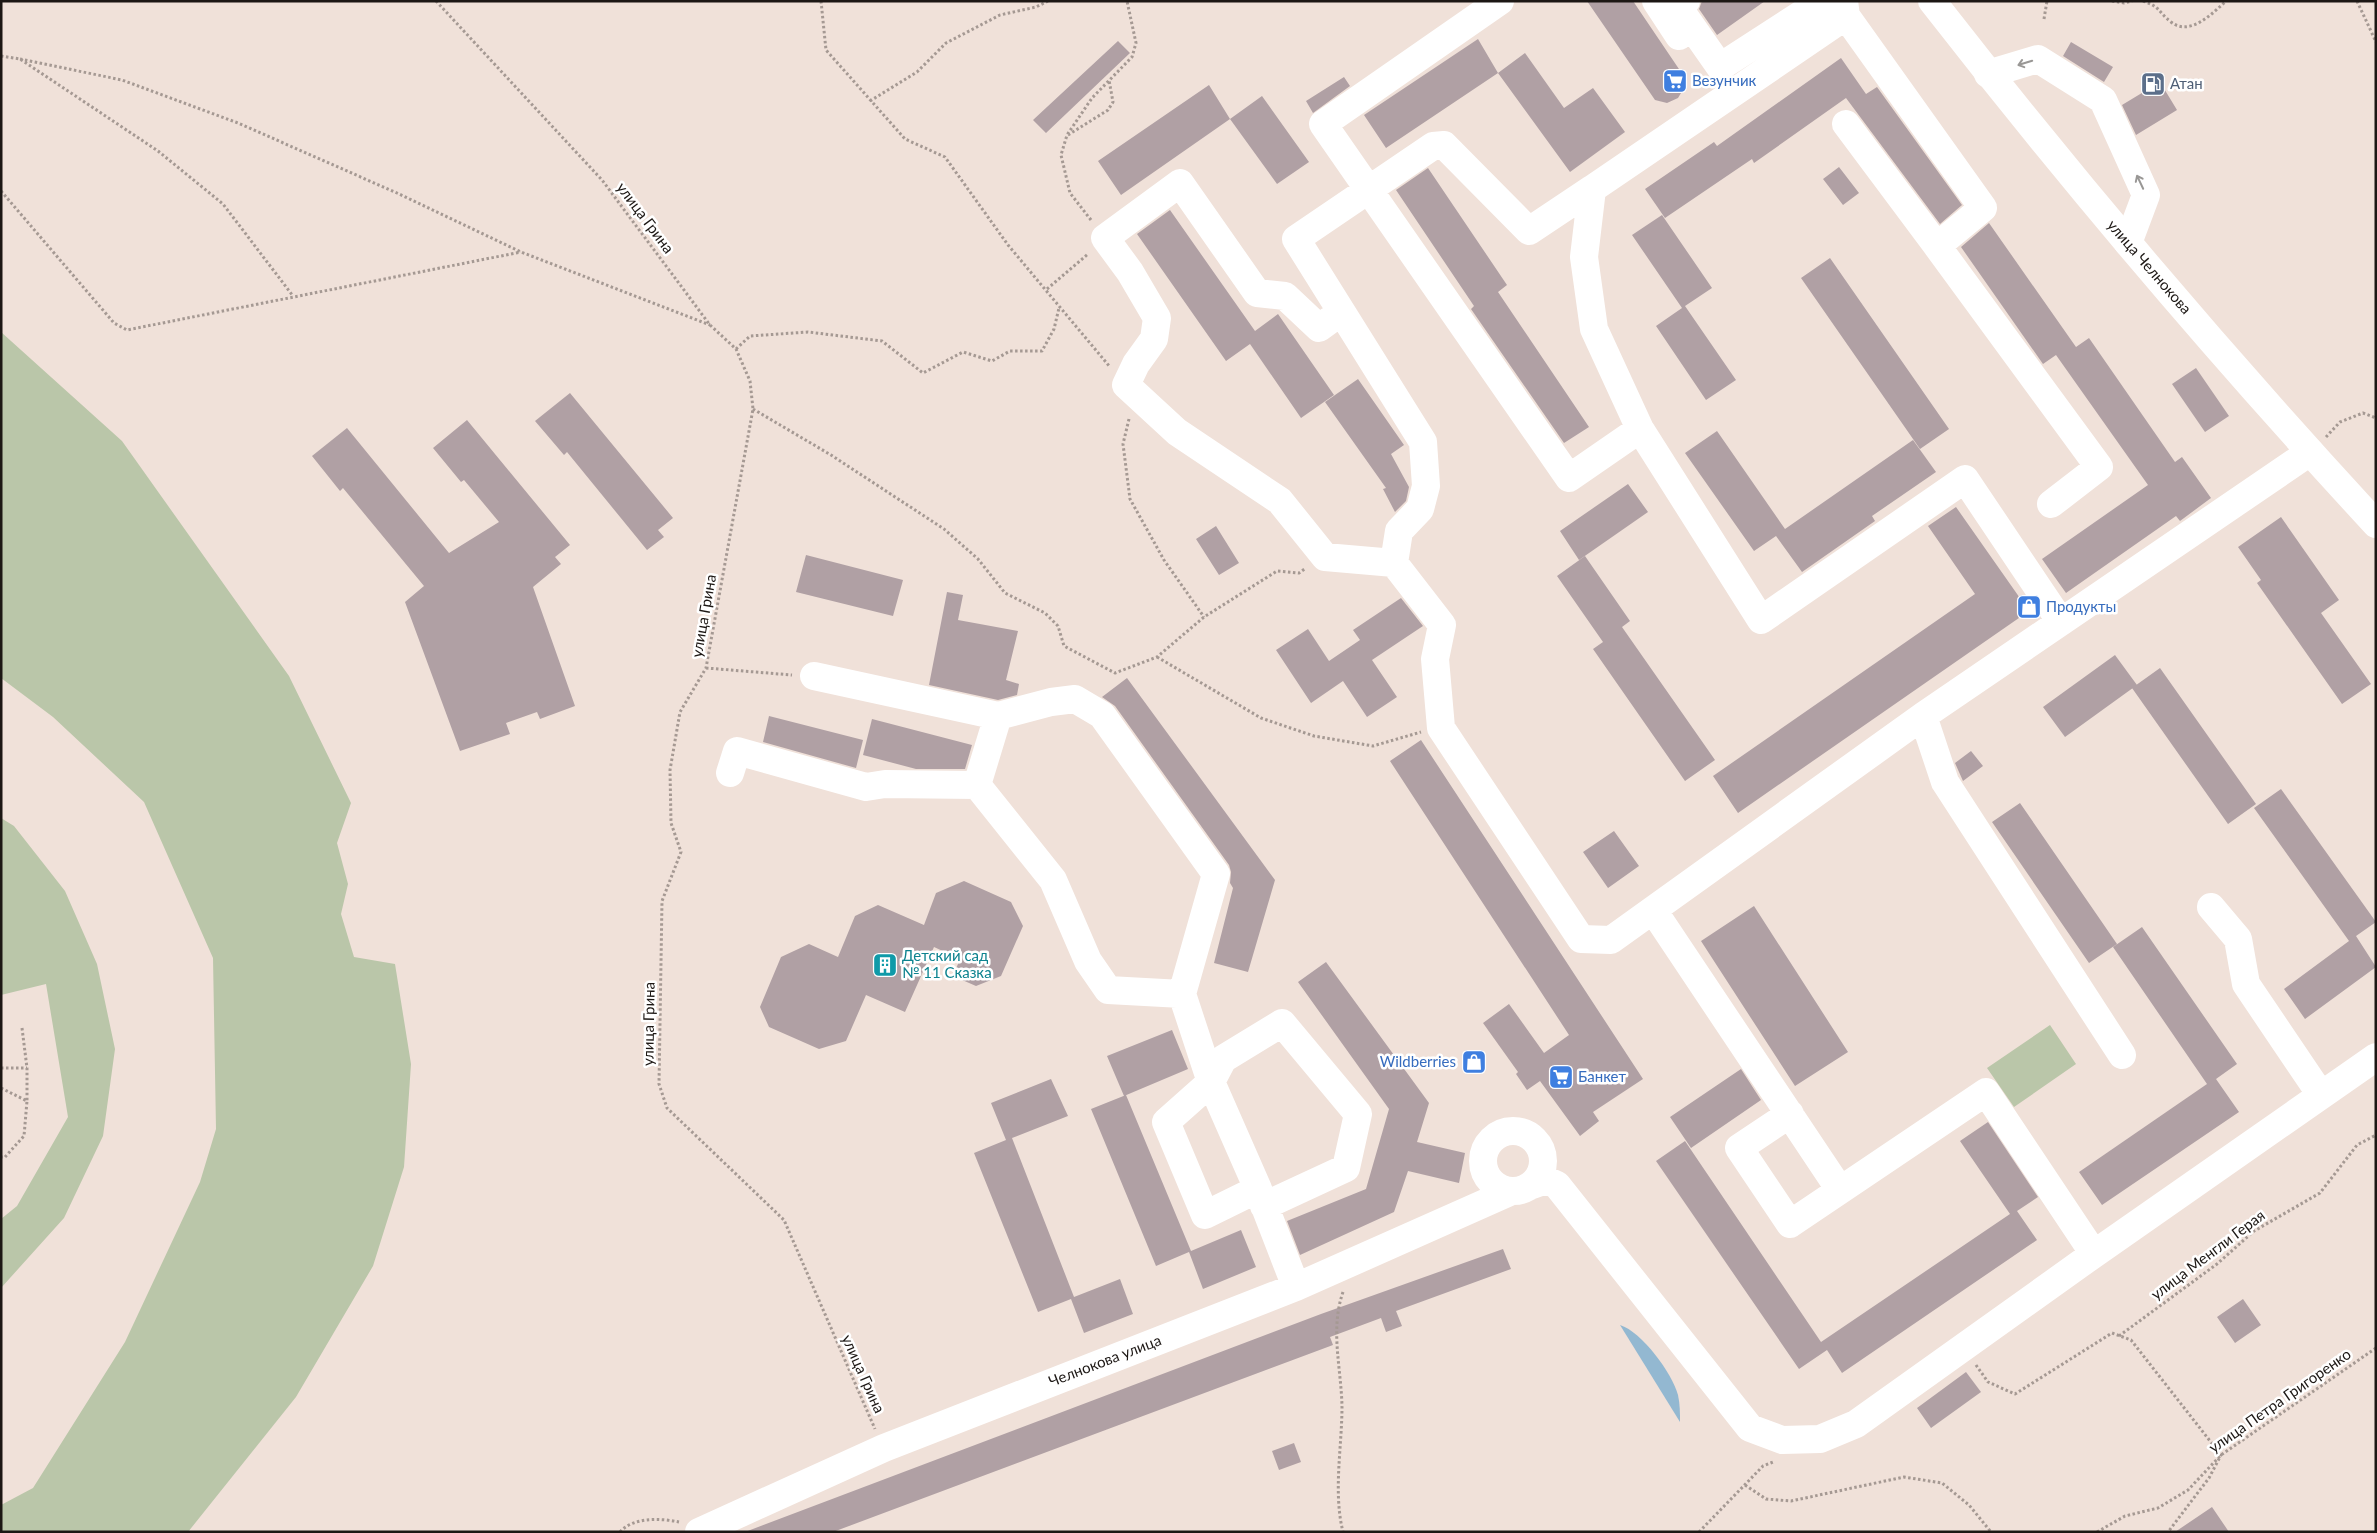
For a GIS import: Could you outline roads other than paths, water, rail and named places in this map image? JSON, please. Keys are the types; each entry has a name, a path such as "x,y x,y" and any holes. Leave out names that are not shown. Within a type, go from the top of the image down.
{"street":[{"path":"1500,1 1324,124 1569,478 1640,429"},
{"path":"1656,1 1713,72"},
{"path":"1686,1 1678,7 1713,72 1722,100"},
{"path":"1713,72 1822,1"},
{"name":"улица Челнокова","path":"1932,1 1988,74 2128,243 2310,452 2376,524"},
{"path":"1937,246 1982,208 1845,9 1722,100 1529,231 1444,145 1433,146 1422,152 1296,239 1423,442 1426,486 1420,509 1399,531 1394,563 1442,625 1435,659 1441,728 1581,939 1612,940 1923,716 2310,452"},
{"path":"1988,74 2038,59 2103,100 2146,195 2128,243"},
{"path":"1846,124 2100,467 2051,504"},
{"path":"1341,312 1319,328 1285,296 1257,293 1180,183 1105,238 1130,272 1157,318 1154,339 1136,364 1126,385 1177,432 1280,501 1325,557 1394,563"},
{"path":"1592,189 1584,257 1594,328 1640,429 1761,620 1965,479 2061,622"},
{"path":"814,676 998,716 1051,702 1075,699 1102,715 1216,874 1182,994 1211,1082 1261,1198 1296,1287"},
{"path":"977,785 998,716"},
{"path":"1923,716 1945,782 2122,1055"},
{"path":"730,773 737,750 866,787 885,784 977,785"},
{"path":"977,785 1053,880 1088,961 1108,990 1182,994"},
{"path":"2211,907 2238,939 2246,984 2321,1095"},
{"path":"1652,910 1840,1190"},
{"path":"1282,1023 1358,1114 1346,1168 1261,1198 1205,1215 1166,1122 1211,1082 1223,1059 1282,1023"},
{"path":"1790,1114 1739,1148 1790,1224 1986,1092 2094,1254 2376,1057"},
{"name":"Челнокова улица","path":"702,1530 884,1448 1296,1287 1522,1188 1546,1180 1557,1185 1750,1428 1782,1440 1820,1439 1856,1424 2094,1254"}],"water":[{"path":"1620,1325 1629,1329 1646,1344 1670,1376 1678,1395 1680,1422"}],"place":[{"name":"Везунчик","path":"1675,81"},
{"name":"Атан","path":"2153,84"},
{"name":"Продукты","path":"2029,607"},
{"name":"Детский сад № 11 Сказка","path":"885,965"},
{"name":"Wildberries","path":"1474,1062"},
{"name":"Банкет","path":"1561,1077"}]}
